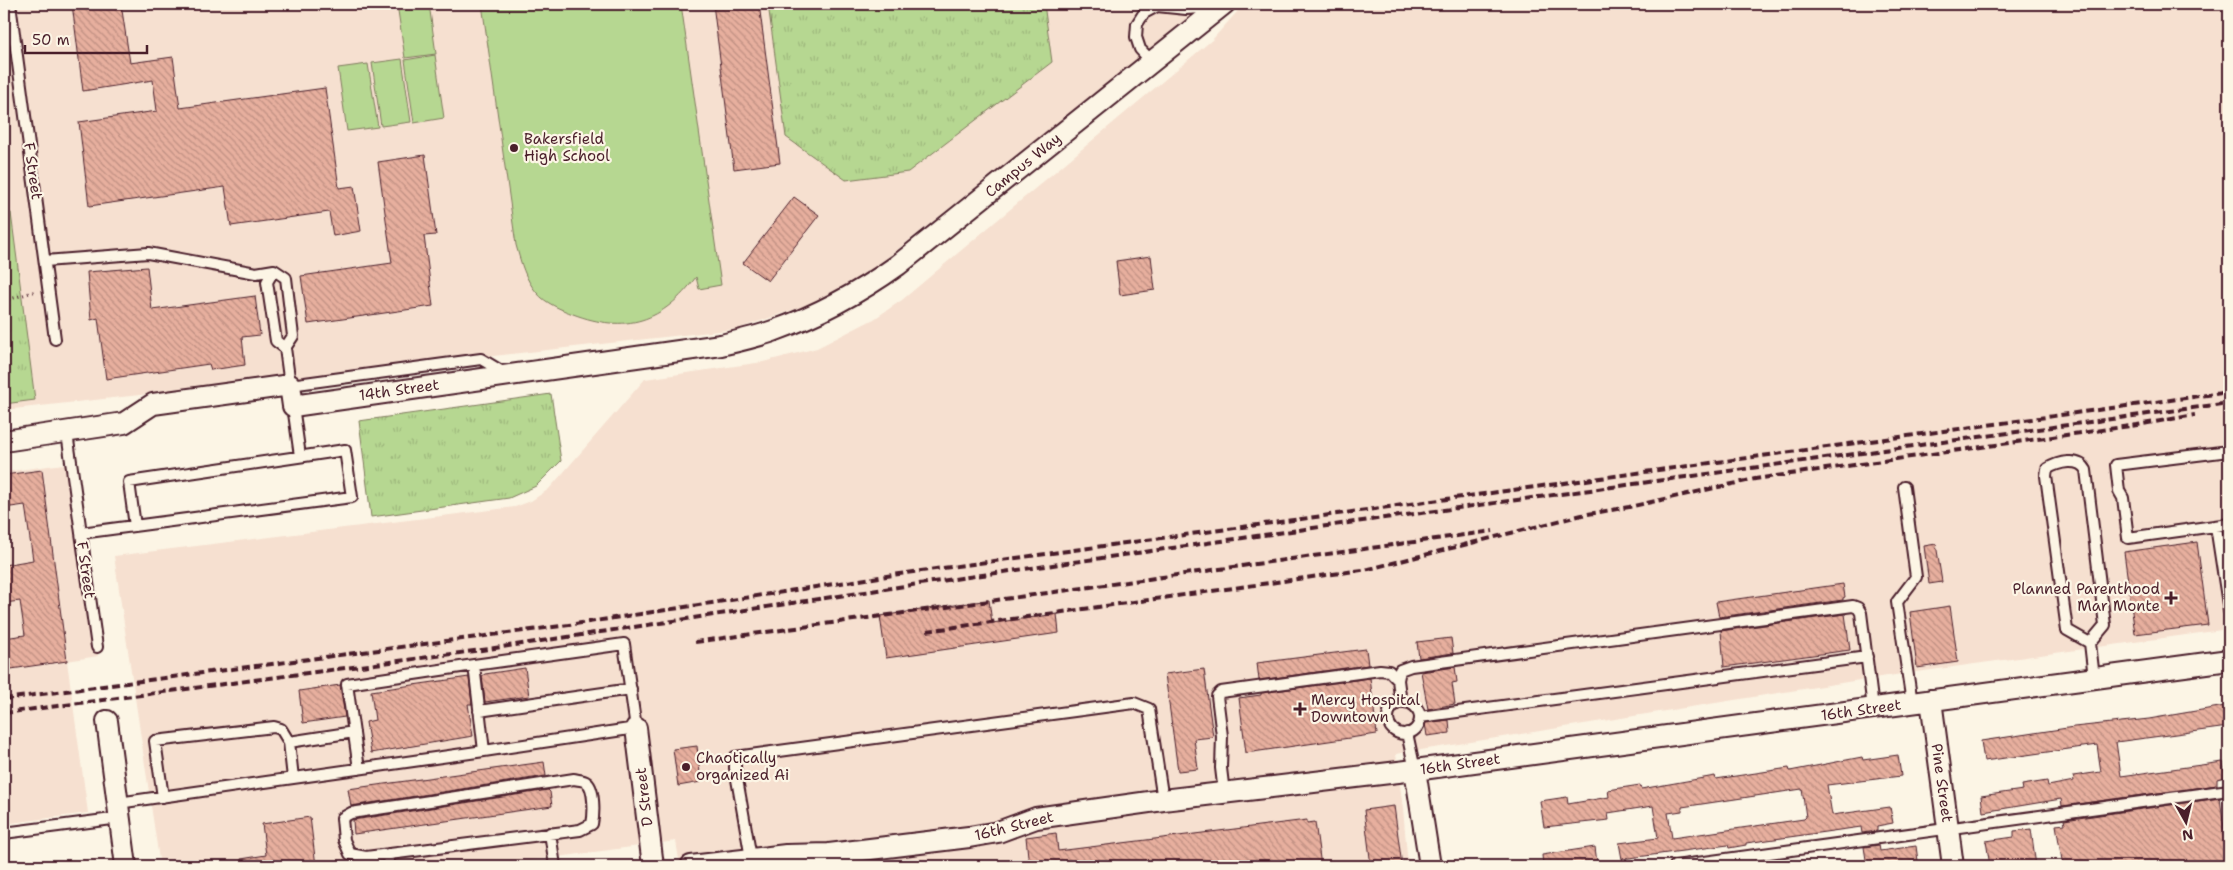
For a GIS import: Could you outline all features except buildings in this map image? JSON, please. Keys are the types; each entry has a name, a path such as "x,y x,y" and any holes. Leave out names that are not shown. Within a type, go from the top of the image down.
{"street":[{"name":"Campus Way","path":"815,315 866,288 898,265 1223,5"},
{"name":"14th Street","path":"293,406 721,345 771,332 815,315"},
{"path":"4,441 124,423 153,404 290,385 293,406"},
{"name":"16th Street","path":"691,866 786,854 829,854 968,837 998,832 1036,818 1163,800 1415,770 2229,660"},
{"name":"Pine Street","path":"1921,701 1948,830 1953,866"},
{"path":"107,721 126,866"},
{"name":"D Street","path":"636,728 652,866"},
{"path":"1415,770 1430,866"}],"lane":[{"name":"F Street","path":"10,4 55,339"},
{"path":"1152,62 1140,48 1136,36 1138,24 1144,13 1156,6 1186,9 1223,5"},
{"path":"45,260 148,253 256,273 274,270 286,278 293,336 286,348 290,385 481,359 507,374"},
{"path":"274,270 267,282 276,341 286,348"},
{"path":"293,406 300,456"},
{"name":"F Street","path":"67,433 96,647"},
{"path":"81,533 135,526 352,497 345,450 129,482 135,526"},
{"path":"2229,451 2116,465 2119,491 2123,498 2128,538 2229,524"},
{"path":"2090,643 2067,630 2046,476 2047,469 2053,465 2077,462 2083,464 2086,470 2105,625 2090,643 2094,678"},
{"path":"1904,487 1916,577 1897,602 1921,701"},
{"path":"2216,526 2229,611"},
{"path":"1401,703 1398,680 1400,670 1411,666 1853,606 1858,608 1867,657 1873,708"},
{"path":"4,833 119,811 163,797 293,778 359,769 484,751 636,728 624,644 348,684 359,769"},
{"path":"1420,717 1867,657"},
{"path":"474,665 484,751"},
{"path":"1224,793 1221,768 1222,736 1217,696 1221,692 1380,670 1389,671 1398,680"},
{"path":"479,711 631,689"},
{"path":"751,858 734,768 736,758 755,755 1134,702 1149,709 1163,800"},
{"path":"1401,703 1413,705 1420,717 1418,727 1407,733 1394,730 1389,720 1391,710 1401,703"},
{"path":"163,797 156,741 274,727 281,729 289,742 293,778"},
{"path":"289,742 354,732"},
{"path":"1407,733 1415,770"},
{"path":"574,779 586,782 590,787 595,814 592,824 580,830 550,833 366,857 350,854 344,840 342,818 351,813 574,779"},
{"path":"1675,866 2229,790"},
{"path":"550,833 554,866"},
{"path":"388,854 389,866"}],"path":[{"path":"4,300 25,296 48,287"}],"shaded area":[{"name":"Bakersfield High School","path":"4,4 1197,4 1192,16 858,281 808,305 737,329 4,410"},
{"path":"1244,4 2229,4 2229,629 1866,679 1396,754 1408,866 680,866 676,841 490,866 160,866 114,556 515,507 531,501 549,489 645,379 763,362 817,348 874,319 902,300 1212,40"},
{"path":"71,463 98,656 67,661 88,813 4,824 4,472"}],"green space":[{"path":"397,4 429,4 436,54 405,58"},
{"path":"482,4 681,4 721,285 699,289 696,277 670,305 657,314 627,323 592,320 559,308 540,297 526,276 516,245"},
{"path":"768,4 1044,4 1052,62 908,172 846,180 786,137"},
{"path":"435,55 444,118 414,123 405,60"},
{"path":"402,59 411,122 381,126 372,63"},
{"path":"368,64 378,127 347,131 338,68"},
{"path":"4,208 11,213 35,400 4,404"},
{"path":"551,394 561,461 536,486 509,498 371,517 359,421"}],"railway":[{"path":"4,699 569,625 899,574 2229,392"},
{"path":"4,713 482,650 898,587 1355,522 2229,403"},
{"path":"927,631 1369,569 1582,515 1629,507 1755,479 2137,425 2195,415"},
{"path":"695,642 1493,531"}],"place":[{"name":"Bakersfield High School","path":"514,148"},
{"name":"Planned Parenthood Mar Monte","path":"2171,598"},
{"name":"Mercy Hospital Downtown","path":"1300,709"},
{"name":"Chaotically organized Ai","path":"686,767"}]}
